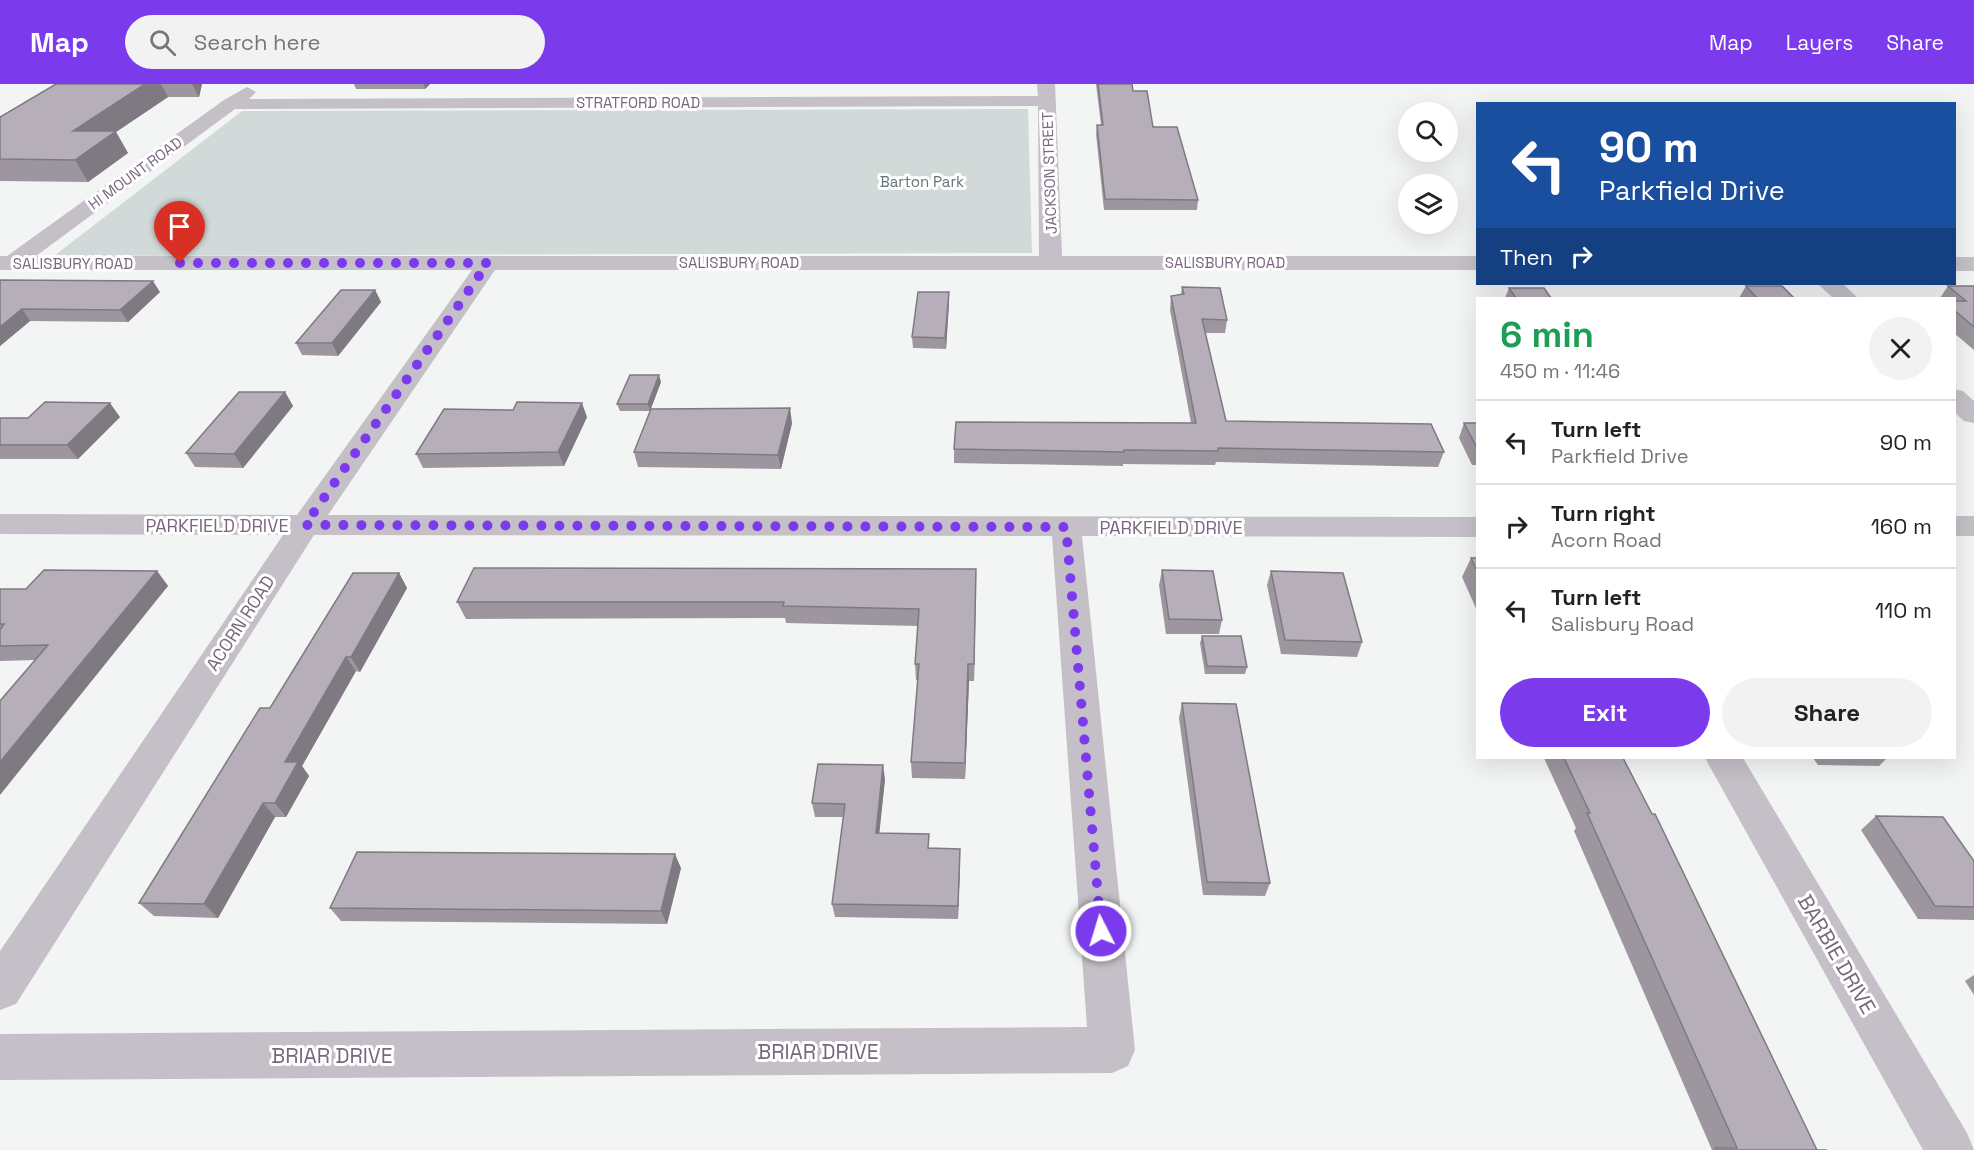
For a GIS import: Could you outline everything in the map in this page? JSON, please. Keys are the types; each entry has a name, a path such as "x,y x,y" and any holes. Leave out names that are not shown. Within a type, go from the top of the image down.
{"street":[{"name":"HI MOUNT ROAD","path":"6,263 259,84"},
{"name":"STRATFORD ROAD","path":"230,104 1046,92"},
{"name":"JACKSON STREET","path":"1046,92 1052,237 1050,262"},
{"name":"SALISBURY ROAD","path":"6,263 1476,263"},
{"name":"ACORN ROAD","path":"0,989 305,525 488,263"},
{"path":"1956,264 1974,264"},
{"path":"1831,285 1845,297"},
{"path":"1956,400 1974,415"},
{"name":"PARKFIELD DRIVE","path":"0,524 1476,527"},
{"path":"1956,526 1974,526"},
{"name":"BRIAR DRIVE","path":"0,1057 1112,1050 1066,527"},
{"name":"BARBIE DRIVE","path":"1725,759 1950,1150"}],"green space":[{"name":"Barton Park","path":"1028,109 1032,253 54,256 242,111"}],"building":[{"path":"56,84 145,84 73,131 116,131 75,160 0,159 0,117"},
{"path":"1098,84 1132,84 1133,91 1147,91 1153,127 1177,127 1198,200 1105,199 1097,125 1103,125"},
{"path":"0,280 153,281 120,310 22,309 0,327"},
{"path":"1746,286 1782,286 1793,297 1756,297"},
{"path":"1948,286 1974,286 1974,327 1956,312 1956,301 1966,301"},
{"path":"1182,287 1220,288 1227,320 1202,319 1226,421 1431,424 1444,452 1218,448 1218,451 1124,450 1124,452 954,449 956,422 1196,423 1171,296 1184,294"},
{"path":"1509,288 1544,288 1550,297 1515,297"},
{"path":"341,290 375,290 332,343 296,343"},
{"path":"918,292 949,292 945,338 912,337"},
{"path":"630,375 659,375 648,404 617,404"},
{"path":"239,392 285,392 234,454 186,453"},
{"path":"45,402 110,403 67,445 0,445 0,418 28,418"},
{"path":"517,402 582,403 558,452 416,454 444,409 513,410"},
{"path":"790,408 778,455 634,452 651,409"},
{"path":"1464,423 1476,423 1476,446"},
{"path":"1471,558 1476,558 1476,569"},
{"path":"474,568 976,569 974,664 968,664 965,763 911,762 919,664 915,664 919,609 783,606 784,602 457,602"},
{"path":"44,570 157,571 0,762 0,701 48,645 0,646 0,630 4,624 0,624 0,589 26,589"},
{"path":"1162,570 1213,571 1222,620 1169,619"},
{"path":"1271,571 1343,573 1362,642 1285,640"},
{"path":"353,573 399,573 351,657 346,657 285,762 298,762 275,803 263,803 204,904 139,903 260,708 270,708"},
{"path":"1202,636 1241,636 1247,667 1207,666"},
{"path":"1182,703 1236,704 1270,883 1207,882"},
{"path":"1564,759 1624,759 1652,814 1655,814 1817,1150 1716,1150 1715,1148 1737,1148 1587,813 1590,813"},
{"path":"818,764 883,765 876,833 929,834 928,848 960,849 958,906 832,904 845,804 812,803"},
{"path":"1876,816 1943,817 1974,861 1974,907 1935,906"},
{"path":"357,852 675,854 661,911 330,908"}],"route":[{"path":"180,263 488,263 305,525 1066,527 1101,931"}]}
